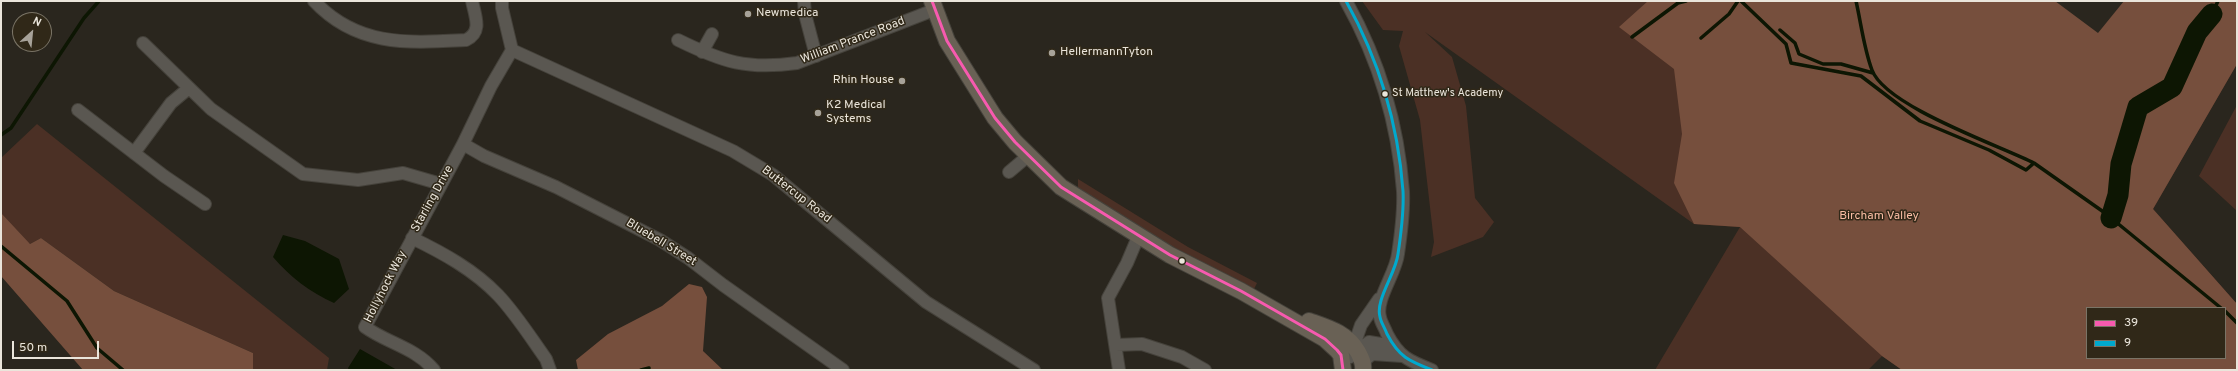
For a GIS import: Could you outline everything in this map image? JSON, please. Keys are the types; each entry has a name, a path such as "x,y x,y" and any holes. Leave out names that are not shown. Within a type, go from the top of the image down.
{"main road":[{"name":"William Prance Road","path":"933,5 947,41 995,118 1028,156 1061,187 1138,237 1241,291 1328,341 1337,350 1355,357"},
{"path":"1241,291 1340,332 1355,357"}],"street":[{"path":"314,1 343,25 381,40 399,42 466,40 472,37 477,25 472,1"},
{"path":"502,1 502,8 512,50"},
{"path":"804,1 806,20 816,56"},
{"path":"1346,1 1376,62 1396,135 1403,192 1401,230 1398,257 1379,311 1380,317 1393,346 1402,356"},
{"name":"William Prance Road","path":"678,40 702,52 733,63 755,66 797,63 933,5"},
{"path":"702,52 712,34"},
{"path":"143,43 211,109 303,174 358,180 403,173 441,184"},
{"name":"Starling Drive","path":"512,50 491,86 463,144 412,238 452,259 474,274 498,295 542,354 550,370"},
{"name":"Buttercup Road","path":"512,50 733,151 774,175 926,302 1034,370"},
{"path":"134,153 171,103 189,88"},
{"path":"78,110 134,153 205,204"},
{"name":"Bluebell Street","path":"463,144 484,156 556,187 660,240 688,258 723,285 843,370"},
{"path":"1009,172 1028,156"},
{"path":"1119,370 1108,298 1127,263 1138,237"},
{"name":"Hollyhock Way","path":"412,238 365,327 377,336 405,347 434,370"},
{"path":"1355,357 1361,325 1385,291"},
{"path":"1340,332 1350,331 1361,325"},
{"path":"1116,345 1142,344 1182,357 1206,370"},
{"path":"1355,357 1393,346"},
{"path":"1355,357 1367,357 1372,354 1402,356 1432,370"},
{"path":"1355,357 1378,354"}],"green space":[{"name":"Bircham Valley","path":"1362,1 1876,1 2085,51 2237,1 2237,64 2153,209 2237,304 2237,370 1902,370 1882,356 1868,370 1655,370 1740,227 1694,224 1425,32 1452,57 1466,106 1475,198 1494,222 1483,237 1431,257 1434,242 1420,120 1399,46 1403,31 1383,30"},
{"name":"Bircham Valley","path":"1648,1 2055,1 2098,33 2124,1 2237,1 2237,64 2153,209 2237,304 2237,370 1902,370 1882,356 1740,227 1694,224 1674,183 1682,134 1674,69 1619,27"},
{"path":"2237,105 2237,211 2199,176"},
{"path":"37,124 329,358 327,370 253,370 253,353 114,291 41,238 30,244 1,226 1,158"},
{"path":"1078,179 1188,247 1257,283 1253,291 1194,264 1078,191"},
{"path":"1,213 30,244 41,238 114,291 253,353 253,370 83,370 1,276"},
{"path":"689,284 702,287 707,297 703,351 723,370 578,370 576,360 608,334 662,306"}],"shaded area":[{"path":"283,235 305,241 339,259 349,289 334,303 309,289 293,277 273,257"},
{"path":"360,349 397,370 349,370 348,368"}],"waterway":[{"path":"1,135 11,128 84,18 99,1"},
{"path":"1632,37 1678,3 1686,1"},
{"path":"1701,38 1729,14 1738,1"},
{"path":"1741,1 1786,44 1791,63 1861,76 1920,121 1989,150 2026,170 2034,163 2105,213 2220,307"},
{"path":"1856,1 1869,62 1881,84 1898,97 1944,123 2034,163"},
{"path":"2212,14 2218,1"},
{"path":"2111,218 2118,195 2121,164 2138,107 2172,87 2197,32 2212,14"},
{"path":"1780,30 1795,43 1799,54 1823,64 1841,64 1873,73"},
{"path":"1,246 67,301 97,348 123,370"},
{"path":"2226,312 2237,323"},
{"path":"641,370 649,368"}],"transit line":[{"name":"39","path":"932,1 947,41 995,118 1015,142 1061,187 1170,255 1241,291 1325,339 1341,355 1343,370"},
{"name":"9","path":"1346,1 1368,46 1385,93 1397,141 1403,191 1403,214 1398,254 1394,269 1380,303 1379,310 1381,319 1391,342 1400,353 1411,361 1432,370"}],"place":[{"name":"Newmedica","path":"748,14"},
{"name":"HellermannTyton","path":"1052,53"},
{"name":"Rhin House","path":"902,81"},
{"name":"St Matthew's Academy","path":"1385,94"},
{"name":"K2 Medical Systems","path":"818,113"}]}
